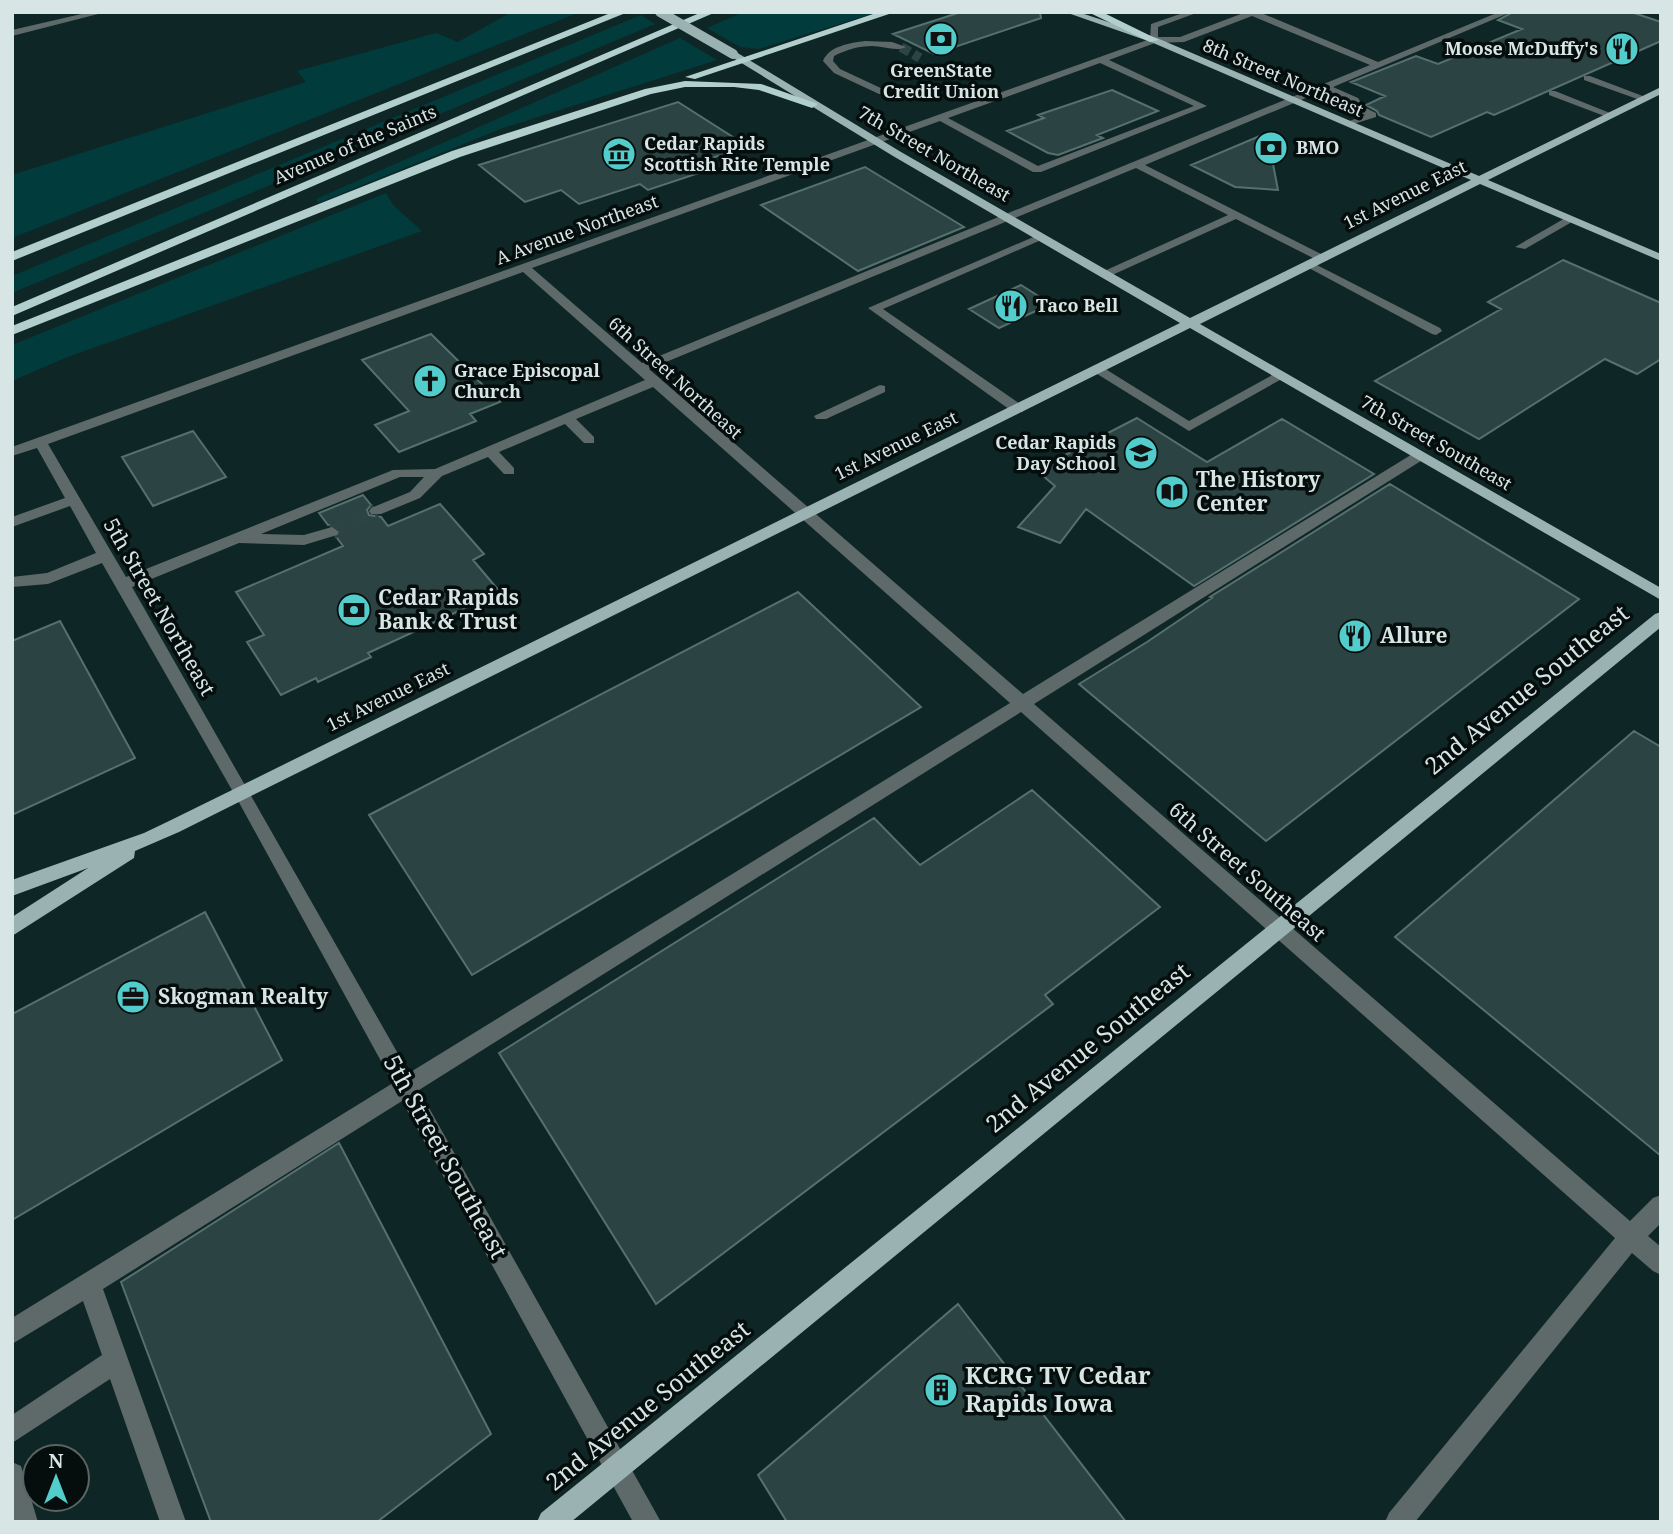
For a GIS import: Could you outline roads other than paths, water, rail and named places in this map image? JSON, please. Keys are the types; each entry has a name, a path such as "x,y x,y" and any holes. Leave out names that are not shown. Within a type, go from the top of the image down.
{"highway":[{"path":"551,41 612,12"},
{"name":"Avenue of the Saints","path":"12,257 623,12"},
{"name":"Avenue of the Saints","path":"12,312 711,12"},
{"path":"12,331 467,150 649,91 738,57 890,12"},
{"path":"1093,12 1154,40"},
{"path":"649,91 694,84 734,83 770,89 812,104"}],"main road":[{"name":"7th Street Northeast","path":"660,12 875,141 1192,324"},
{"name":"8th Street Northeast","path":"1069,12 1154,40 1661,258"},
{"name":"1st Avenue East","path":"12,928 150,838 1661,90"},
{"name":"7th Street Southeast","path":"1192,324 1661,596"},
{"name":"2nd Avenue Southeast","path":"550,1522 1661,618"},
{"name":"1st Avenue East","path":"12,888 150,838"}],"street":[{"path":"12,33 102,12"},
{"name":"A Avenue Northeast","path":"1154,40 1154,26 1195,12"},
{"path":"639,369 780,316 836,289 1459,32 1478,20 1507,12"},
{"path":"1254,13 1378,65"},
{"name":"A Avenue Northeast","path":"12,452 1154,40 1181,40 1254,13"},
{"path":"1444,27 1473,36"},
{"path":"882,92 837,71 828,61 830,55 851,46 871,43 901,47"},
{"path":"1427,45 1438,50"},
{"path":"940,117 1037,170 1202,106 1100,60"},
{"path":"1587,78 1643,98"},
{"path":"1325,87 1355,100 1360,109 1373,115 1351,124"},
{"path":"1552,93 1610,115"},
{"path":"1138,165 1237,215 1436,331"},
{"path":"1106,274 1237,215"},
{"path":"1521,247 1571,219"},
{"path":"1018,409 874,308 1042,237"},
{"name":"6th Street Northeast","path":"524,267 804,514"},
{"path":"824,281 836,289"},
{"path":"763,305 780,316"},
{"path":"697,332 720,340"},
{"path":"1099,369 1189,426 1281,376"},
{"path":"376,511 415,495 437,473 653,382"},
{"path":"821,416 880,390"},
{"path":"567,418 589,440"},
{"name":"5th Street Northeast","path":"40,442 242,792"},
{"path":"490,450 509,471"},
{"path":"12,1332 1419,456"},
{"path":"122,585 398,473 437,473"},
{"path":"12,522 73,500"},
{"name":"6th Street Southeast","path":"804,514 1661,1263"},
{"path":"234,539 304,540 332,531"},
{"path":"12,582 28,583 63,575 105,555"},
{"name":"5th Street Southeast","path":"242,792 648,1522"},
{"path":"1398,1522 1631,1237 1661,1206"},
{"path":"89,1284 173,1522"},
{"path":"12,1430 117,1360"},
{"path":"12,1475 26,1522"}],"tunnel":[{"path":"901,47 920,58"},
{"path":"332,532 376,511"}],"place":[{"name":"GreenState Credit Union","path":"941,39"},
{"name":"Moose McDuffy's","path":"1622,49"},
{"name":"BMO","path":"1271,148"},
{"name":"Cedar Rapids Scottish Rite Temple","path":"619,154"},
{"name":"Taco Bell","path":"1011,306"},
{"name":"Grace Episcopal Church","path":"430,381"},
{"name":"Cedar Rapids Day School","path":"1141,453"},
{"name":"The History Center","path":"1172,492"},
{"name":"Cedar Rapids Bank & Trust","path":"354,610"},
{"name":"Allure","path":"1355,636"},
{"name":"Skogman Realty","path":"133,997"},
{"name":"KCRG TV Cedar Rapids Iowa","path":"941,1390"}]}
